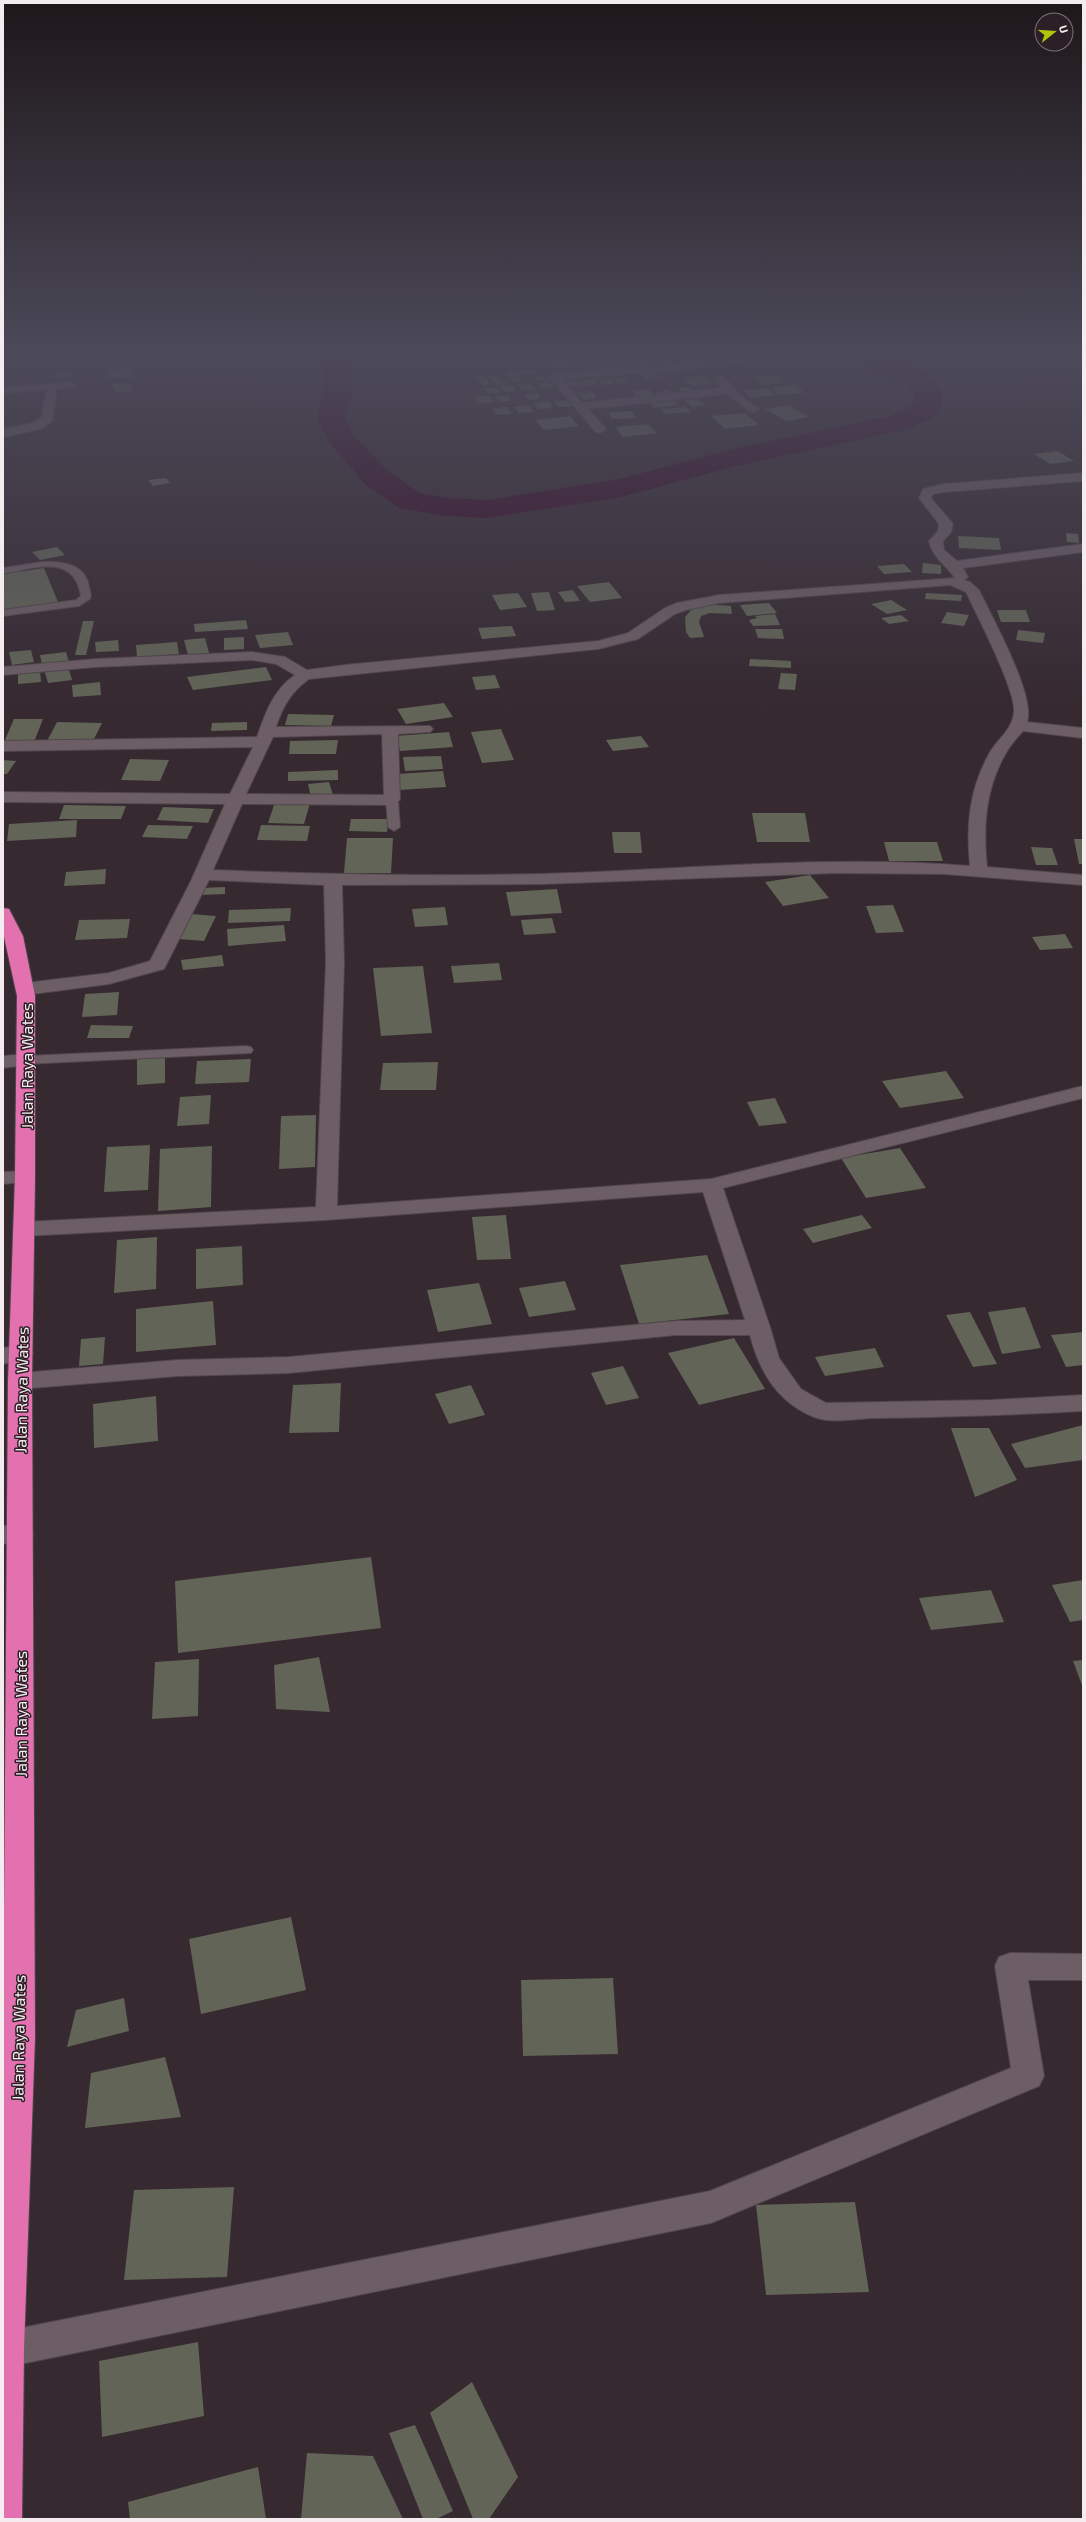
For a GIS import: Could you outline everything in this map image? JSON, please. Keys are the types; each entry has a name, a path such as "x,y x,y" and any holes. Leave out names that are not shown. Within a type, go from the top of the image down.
{"highway":[{"name":"Jalan Raya Wates","path":"3,913 14,936 25,989 14,1061 14,1178 24,1229 12,1355 20,1381 12,1534 11,2038 3,2519"}],"street":[{"path":"965,585 954,565 938,551 936,541 944,532 946,524 925,498 927,492 944,488 1083,477"},
{"path":"954,565 1083,548"},
{"path":"25,989 115,978 136,974 157,965 165,954 236,801 275,708 289,686 305,675 345,669 598,645 633,636 670,611 682,606 719,599 950,581 965,585 972,590 1005,661 1022,708 1020,726 998,753 986,779 976,808 975,830 979,871"},
{"path":"3,671 96,663 252,656 280,660 305,675"},
{"path":"1020,726 1083,733"},
{"path":"3,746 264,737 425,729"},
{"path":"3,797 136,797 236,801 392,800 390,731"},
{"path":"201,876 333,880 544,879 835,868 979,871 1083,880"},
{"path":"326,1213 336,962 333,880"},
{"path":"24,1229 326,1213 711,1185 1083,1092"},
{"path":"711,1185 759,1327 767,1358 776,1374 793,1395 822,1411 992,1408 1083,1403"},
{"path":"20,1381 178,1368 289,1365 676,1328 759,1327"},
{"path":"6,2349 711,2207 1028,2076 1010,1966 1083,1967"}],"lane":[{"path":"3,571 48,564 62,565 74,569 86,588 86,597 79,602 3,613"},
{"path":"392,800 394,827"},
{"path":"14,1061 246,1050"}],"building":[{"path":"166,478 170,483 153,486 148,480"},
{"path":"1066,533 1078,534 1079,543 1067,542"},
{"path":"958,536 999,538 1001,550 959,548"},
{"path":"57,547 65,555 40,560 32,552"},
{"path":"923,563 941,565 941,574 922,573"},
{"path":"904,564 912,572 884,574 877,566"},
{"path":"44,568 58,602 3,610 3,574"},
{"path":"609,582 622,598 590,602 577,586"},
{"path":"573,590 580,601 565,602 558,592"},
{"path":"549,592 555,610 537,611 531,593"},
{"path":"518,593 527,607 500,610 492,595"},
{"path":"926,593 962,595 961,601 925,599"},
{"path":"891,600 907,610 887,614 871,604"},
{"path":"769,603 777,613 747,616 740,605"},
{"path":"705,604 731,606 732,614 710,613 701,616 699,622 704,637 690,638 686,632 685,617 693,608"},
{"path":"997,610 1026,610 1030,622 1001,622"},
{"path":"947,612 969,615 964,626 941,623"},
{"path":"775,614 780,625 753,626 749,620 757,618 755,616"},
{"path":"901,615 909,621 889,624 881,618"},
{"path":"246,620 248,629 195,632 194,624"},
{"path":"83,621 94,621 86,655 75,655"},
{"path":"512,626 516,636 482,639 478,628"},
{"path":"755,629 782,629 784,639 758,638"},
{"path":"1018,630 1045,633 1043,643 1016,640"},
{"path":"288,632 293,645 260,648 255,635"},
{"path":"244,637 244,649 224,650 224,638"},
{"path":"205,638 209,653 188,655 184,640"},
{"path":"118,640 119,651 96,652 95,642"},
{"path":"177,642 179,654 137,657 136,645"},
{"path":"31,650 34,662 12,665 9,652"},
{"path":"66,652 69,662 42,665 40,655"},
{"path":"750,659 791,661 791,668 749,666"},
{"path":"68,666 72,680 48,683 44,669"},
{"path":"266,667 272,680 193,690 187,677"},
{"path":"40,670 41,682 18,684 18,671"},
{"path":"781,673 797,674 795,690 778,689"},
{"path":"495,675 500,688 476,690 472,677"},
{"path":"100,682 101,695 73,697 72,685"},
{"path":"444,703 453,717 406,724 397,709"},
{"path":"288,714 334,715 331,726 285,725"},
{"path":"14,719 43,719 34,742 4,742"},
{"path":"57,722 102,723 92,743 47,741"},
{"path":"247,722 247,730 211,731 212,723"},
{"path":"501,729 514,760 482,763 471,732"},
{"path":"449,732 453,747 400,751 396,736"},
{"path":"641,736 649,747 613,751 606,740"},
{"path":"338,740 336,754 289,754 290,741"},
{"path":"441,756 443,769 405,771 403,757"},
{"path":"130,759 169,760 160,781 121,780"},
{"path":"3,760 16,761 7,774 3,774"},
{"path":"338,770 338,780 288,781 288,772"},
{"path":"443,771 446,787 399,790 397,774"},
{"path":"329,782 333,795 311,797 308,784"},
{"path":"275,802 310,803 304,824 268,823"},
{"path":"64,805 126,806 121,819 59,819"},
{"path":"163,807 214,809 208,823 157,820"},
{"path":"752,813 805,813 810,842 757,842"},
{"path":"351,819 389,819 387,832 349,831"},
{"path":"77,820 76,837 7,841 9,824"},
{"path":"148,825 193,826 187,839 142,837"},
{"path":"261,825 310,826 307,841 257,840"},
{"path":"612,832 640,832 642,853 614,853"},
{"path":"347,838 393,838 391,873 344,873"},
{"path":"1074,839 1083,839 1083,864 1079,864"},
{"path":"884,842 937,842 943,861 889,861"},
{"path":"1031,847 1052,848 1058,865 1036,865"},
{"path":"106,869 105,884 64,886 66,872"},
{"path":"810,875 829,898 783,906 765,882"},
{"path":"225,887 225,894 200,895 200,888"},
{"path":"557,889 562,913 511,916 506,892"},
{"path":"893,905 904,932 876,933 866,906"},
{"path":"445,907 448,925 415,927 412,909"},
{"path":"291,908 290,921 228,923 229,910"},
{"path":"191,914 216,916 204,941 179,939"},
{"path":"552,918 556,933 524,935 521,920"},
{"path":"130,919 127,938 75,940 79,920"},
{"path":"284,925 286,941 228,946 227,929"},
{"path":"1065,934 1073,948 1040,950 1032,937"},
{"path":"222,955 224,966 183,970 181,960"},
{"path":"499,963 502,980 454,983 451,966"},
{"path":"423,966 432,1033 381,1036 373,968"},
{"path":"119,992 117,1015 82,1017 85,994"},
{"path":"91,1025 133,1026 129,1038 87,1038"},
{"path":"165,1056 165,1083 137,1085 137,1058"},
{"path":"251,1059 249,1082 195,1084 197,1061"},
{"path":"438,1062 436,1090 380,1090 383,1063"},
{"path":"946,1071 964,1098 900,1108 882,1081"},
{"path":"211,1095 209,1124 177,1126 180,1097"},
{"path":"775,1098 787,1123 759,1126 747,1102"},
{"path":"316,1115 315,1167 279,1169 281,1116"},
{"path":"150,1145 148,1190 104,1192 107,1147"},
{"path":"212,1146 211,1207 158,1211 160,1149"},
{"path":"900,1148 926,1188 866,1198 841,1158"},
{"path":"506,1215 511,1259 477,1260 472,1217"},
{"path":"862,1215 872,1228 813,1243 803,1229"},
{"path":"157,1237 156,1289 114,1293 117,1240"},
{"path":"242,1246 243,1285 196,1289 196,1249"},
{"path":"707,1255 729,1314 639,1324 620,1265"},
{"path":"565,1281 576,1310 529,1317 519,1288"},
{"path":"479,1283 492,1324 438,1332 427,1290"},
{"path":"213,1301 216,1345 136,1352 136,1309"},
{"path":"1025,1307 1041,1348 1002,1354 988,1312"},
{"path":"970,1312 997,1364 973,1367 946,1315"},
{"path":"1083,1332 1083,1365 1066,1367 1051,1335"},
{"path":"105,1337 103,1364 79,1366 81,1339"},
{"path":"734,1338 765,1389 699,1405 668,1353"},
{"path":"875,1348 884,1367 825,1376 815,1357"},
{"path":"623,1366 639,1398 606,1405 591,1373"},
{"path":"341,1383 339,1432 289,1433 293,1385"},
{"path":"471,1385 485,1415 449,1424 435,1394"},
{"path":"156,1396 158,1441 94,1448 93,1404"},
{"path":"1083,1425 1083,1460 1025,1468 1011,1444"},
{"path":"951,1428 989,1428 1017,1480 975,1497"},
{"path":"371,1557 381,1628 178,1653 175,1581"},
{"path":"1083,1580 1083,1620 1070,1622 1052,1585"},
{"path":"991,1590 1004,1622 931,1630 919,1598"},
{"path":"319,1657 330,1712 276,1709 274,1665"},
{"path":"199,1659 198,1716 152,1719 155,1662"},
{"path":"1083,1660 1083,1688 1073,1661"},
{"path":"291,1917 306,1990 201,2014 189,1939"},
{"path":"613,1978 618,2054 523,2056 521,1980"},
{"path":"124,1998 129,2031 67,2047 76,2010"},
{"path":"165,2057 181,2117 85,2128 91,2073"},
{"path":"234,2187 227,2277 124,2280 134,2190"},
{"path":"855,2202 869,2292 766,2295 756,2205"},
{"path":"198,2342 204,2416 102,2437 99,2361"},
{"path":"472,2382 518,2477 489,2519 473,2519 430,2413"},
{"path":"415,2425 453,2511 436,2519 423,2519 389,2433"},
{"path":"307,2453 373,2456 403,2519 301,2519"},
{"path":"258,2467 266,2519 130,2519 128,2502"}],"waterway":[{"path":"373,474 410,501 446,507 488,509 621,488 674,474"}]}
